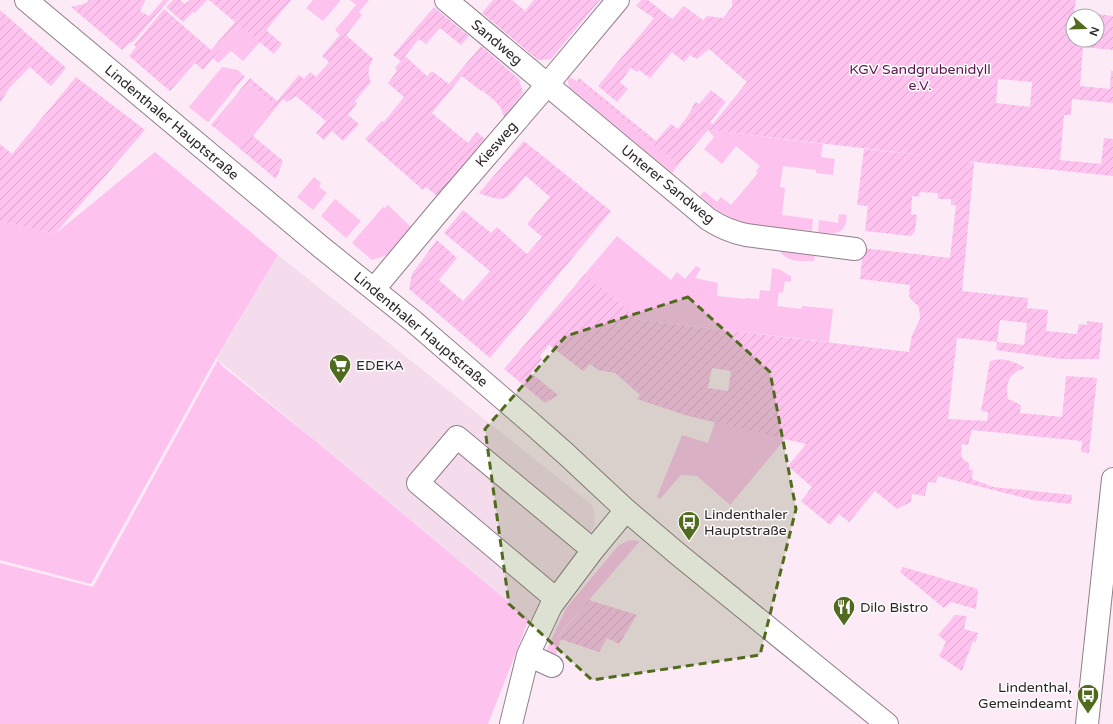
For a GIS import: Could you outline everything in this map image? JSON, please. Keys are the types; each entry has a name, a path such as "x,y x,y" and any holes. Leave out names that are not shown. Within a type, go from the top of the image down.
{"street":[{"name":"Lindenthaler Hauptstraße","path":"26,0 413,321 530,422 626,510 679,555 887,724"},
{"name":"Sandweg","path":"446,0 547,85"},
{"name":"Kiesweg","path":"374,289 618,0"},
{"name":"Unterer Sandweg","path":"547,85 716,224 746,235 855,249"},
{"path":"556,599 418,483 457,437 593,550"},
{"path":"1087,724 1113,479"},
{"path":"511,724 528,655 551,606 593,550 626,510"},
{"path":"528,655 552,666"}],"highlighted area":[{"path":"688,297 770,372 796,509 760,655 592,680 509,604 485,429 566,336"}],"shaded area":[{"path":"278,255 591,504 594,509 595,525 531,621 216,358"}],"green space":[{"path":"89,0 145,0 140,11 149,16 163,0 169,0 132,43 131,42 122,50 71,7 87,3"},
{"path":"173,0 180,0 185,4 190,0 207,0 195,13 193,12 183,22 166,7"},
{"path":"209,0 291,0 266,30 282,44 274,54 240,26 203,70 195,63 170,91 129,56 136,47 134,45 164,9 211,50 235,22"},
{"path":"313,0 341,0 323,21 306,8"},
{"path":"350,0 369,0 340,35 335,30 356,5"},
{"path":"493,0 512,0 525,11 534,0 600,0 551,59 538,60 482,13"},
{"name":"KGV Sandgrubenidyll e.V.","path":"641,0 648,0 672,19 684,6 703,20 707,16 723,18 732,7 732,0 1076,0 1075,8 1065,8 1065,48 1083,48 1080,86 1110,89 1111,71 1113,71 1113,103 1072,99 1071,115 1064,115 1060,160 1101,164 1104,138 1113,139 1113,176 967,161 974,163 962,291 1028,298 1027,308 1048,310 1046,331 1077,334 1079,324 1087,325 1087,321 1103,323 1099,359 1062,359 996,350 997,342 957,338 948,419 987,421 988,412 981,411 990,361 999,359 1008,360 1025,368 1015,372 1009,379 1007,388 1008,399 1021,405 1020,413 1062,417 1066,376 1097,378 1089,453 1081,452 1082,441 972,430 968,445 962,444 961,455 969,463 969,470 973,470 972,479 993,487 1072,495 1071,504 1033,500 938,476 936,483 928,482 925,496 912,494 911,502 897,509 875,491 849,522 839,514 830,525 801,501 812,487 788,466 806,444 688,416 637,399 640,395 615,373 598,370 590,364 583,371 549,345 540,356 542,359 531,373 558,395 545,403 504,369 585,274 640,320 909,352 912,335 920,319 919,307 909,297 910,285 860,279 863,248 950,258 956,205 951,205 951,199 938,199 938,193 920,192 919,197 912,196 911,214 917,215 915,231 911,236 865,231 868,206 857,205 864,149 937,157 708,130 678,165 577,81 579,78 656,141 671,124 678,129 689,114 695,102 699,104 711,90 726,102 710,122 713,124 747,82 709,49 697,59 690,55 684,62 672,52 650,78 639,70 637,72 631,68 620,82 628,89 617,102 598,86 654,18 636,6","holes":["998,79 1032,82 1030,107 996,103","1000,320 1027,323 1024,345 997,342","712,368 731,371 728,391 708,388"]},
{"path":"434,7 469,36 461,45 440,28 426,44 419,39 405,56 427,76 432,71 449,84 481,46 519,79 523,93 504,117 501,108 495,101 462,76 432,113 468,143 477,132 485,139 437,196 426,187 423,190 365,139 382,121 384,122 404,97 388,83 397,71 395,68 401,61 393,55"},
{"path":"0,10 66,68 51,86 30,67 10,87 0,103"},
{"path":"359,12 362,15 346,35 373,59 369,70 371,82 355,101 357,103 348,115 359,124 343,141 332,131 324,140 316,133 326,121 296,96 287,102 283,99 253,136 283,161 276,179 238,147 274,105 250,84 214,127 211,125 250,78 277,101 299,75 304,79 310,72 316,77 329,62 322,56"},
{"path":"1105,15 1113,16 1113,50 1093,48 1105,48"},
{"path":"240,26 260,42 243,61 231,51 218,63 213,58"},
{"path":"222,67 238,70 243,75 205,120 189,107"},
{"path":"243,75 245,76 208,122 205,120"},
{"path":"567,76 577,81 678,165 672,173 569,87"},
{"path":"76,77 145,130 55,234 0,221 0,144 12,154"},
{"path":"250,84 274,105 238,147 214,127"},
{"path":"708,130 823,144 821,157 835,159 833,175 816,173 816,170 783,166 780,187 785,188 782,215 813,219 812,231 740,222 718,211 700,196 704,191 717,202 721,197 731,205 758,173 756,171 760,166 736,146 722,164 704,149 714,137"},
{"path":"524,141 611,211 490,358 409,289 412,274 437,240 457,258 439,280 463,301 490,271 444,233 463,210 491,233 497,227 527,254 542,237 527,224 550,197 526,176 511,194 503,199 489,197 479,193"},
{"path":"155,152 278,255 216,358 91,584 0,560 0,221 55,234"},
{"path":"314,177 321,183 319,187 327,193 313,210 297,197"},
{"path":"335,199 361,221 346,238 321,216"},
{"path":"388,205 411,227 387,255 372,260 352,243 383,207 385,208"},
{"path":"839,214 847,215 846,222 842,230 834,233 818,232 819,220 838,223"},
{"path":"617,236 671,280 677,272 685,279 696,266 701,269 695,278 718,283 717,296 759,299 760,290 770,291 772,268 781,270 791,276 791,282 785,281 783,293 779,292 777,306 801,309 802,306 833,309 829,342 640,320 585,274"},
{"path":"779,250 816,251 814,261 804,261 790,259"},
{"path":"218,360 222,366 313,439 529,619 488,724 0,724 0,563 93,587"},
{"path":"715,422 786,438 730,505 697,476 681,475 660,499 657,497 682,435 708,443"},
{"path":"630,540 640,541 557,637 561,639 555,658 545,654 567,607 619,545"},
{"path":"903,567 978,589 976,609 951,602 944,608 900,572"},
{"path":"589,600 637,615 619,644 607,638 599,652 557,638"},
{"path":"955,615 967,616 964,629 978,633 976,642 973,641 962,671 939,656 946,642 938,635"}],"place":[{"name":"EDEKA","path":"340,384"},
{"name":"Lindenthaler Hauptstraße","path":"689,542"},
{"name":"Dilo Bistro","path":"844,626"},
{"name":"Lindenthal, Gemeindeamt","path":"1088,714"}]}
